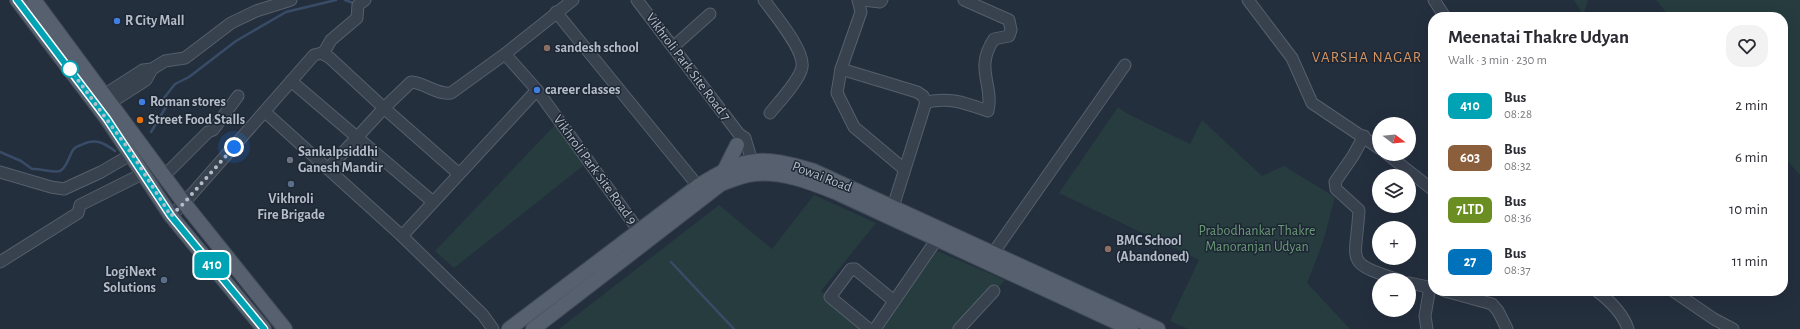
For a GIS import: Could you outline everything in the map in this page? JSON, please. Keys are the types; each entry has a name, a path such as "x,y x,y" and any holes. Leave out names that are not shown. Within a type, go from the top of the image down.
{"main road":[{"path":"17,0 132,154 171,216 264,329"},
{"path":"34,0 184,203 285,329"},
{"path":"724,170 738,140"},
{"name":"Powai Road","path":"509,329 698,186 724,170 748,168 782,162 814,171 893,207 1131,329"},
{"name":"Powai Road","path":"532,329 721,184 748,168 782,174 811,182 936,239 991,258 1158,329"}],"street":[{"path":"107,99 143,70 152,69 164,61 185,58 231,23 256,11 292,0"},
{"path":"324,54 331,40 357,18 358,5 365,0"},
{"path":"328,168 384,108 411,82 421,83 443,94 451,93 505,54 573,0"},
{"name":"Vikhroli Park Site Road 7","path":"636,0 673,47 738,140 748,168"},
{"path":"764,0 801,56 802,68 797,78 770,113"},
{"path":"858,0 861,12 841,69 837,93 846,114 854,127 904,169"},
{"path":"864,0 880,2 882,0"},
{"path":"926,102 942,98 963,102 988,111 990,103 984,75 986,50 994,39 1009,36 1011,30 1009,20 964,0"},
{"path":"1248,0 1292,58 1312,103 1372,142"},
{"path":"1434,0 1442,12"},
{"path":"556,12 698,186"},
{"path":"673,47 710,14"},
{"path":"171,216 265,112 314,55 324,54 330,58 459,174"},
{"name":"Vikhroli Park Site Road 9","path":"505,54 537,90 639,231"},
{"path":"991,258 1125,65"},
{"path":"841,69 917,92 923,96 926,102 893,207"},
{"path":"291,81 433,202"},
{"path":"402,236 537,90"},
{"path":"164,176 208,132 213,130 238,96"},
{"path":"265,112 402,236 483,315 493,329"},
{"path":"1364,136 1353,156 1335,182 1336,189 1359,210 1354,252 1356,260 1368,270 1377,273"},
{"path":"0,172 51,187 64,189 101,172 132,154"},
{"path":"1396,161 1428,186"},
{"path":"0,262 78,213 80,205 144,173"},
{"path":"875,329 936,239"},
{"path":"869,329 830,297 850,269 855,269 894,301"},
{"path":"1416,284 1428,286"},
{"path":"959,329 994,291"},
{"path":"1427,329 1425,316 1430,296"},
{"path":"1462,296 1492,304 1498,311 1507,329"},
{"path":"1604,296 1610,301 1625,320 1628,329"},
{"path":"1680,296 1714,319 1733,329"}],"green space":[{"path":"1574,0 1588,0 1584,12 1581,12"},
{"path":"1656,0 1800,0 1800,175 1788,162 1788,12 1666,12"},
{"name":"Prabodhankar Thakre Manoranjan Udyan","path":"1118,107 1126,113 1190,144 1202,120 1262,176 1284,166 1335,197 1323,242 1307,283 1350,329 1188,329 1170,321 1199,260 1059,193"},
{"path":"555,125 584,165 454,268 435,251"},
{"path":"814,195 876,223 821,291 864,329 559,329 719,205 772,249"},
{"path":"933,249 1005,280 959,329 871,329"}],"waterway":[{"path":"151,132 166,107 164,98 175,84 189,77 236,41 286,12 336,0"},
{"path":"345,0 356,4"},
{"path":"0,152 21,161 32,169 60,171 68,162 75,148 86,143 95,141 103,143 115,151"},
{"path":"671,262 734,329"}],"bus line":[{"name":"410","path":"17,0 132,154 171,216 264,329"}],"place":[{"name":"R City Mall","path":"117,21"},
{"name":"sandesh school","path":"547,48"},
{"name":"career classes","path":"537,90"},
{"name":"Roman stores","path":"142,102"},
{"name":"Street Food Stalls","path":"140,120"},
{"name":"Sankalpsiddhi Ganesh Mandir","path":"290,160"},
{"name":"Vikhroli Fire Brigade","path":"291,184"},
{"name":"BMC School (Abandoned)","path":"1108,249"},
{"name":"LogiNext Solutions","path":"164,280"}],"district":[{"name":"VARSHA NAGAR","path":"1367,57"}],"route":[{"path":"70,69 132,154 171,216 234,147"}]}
